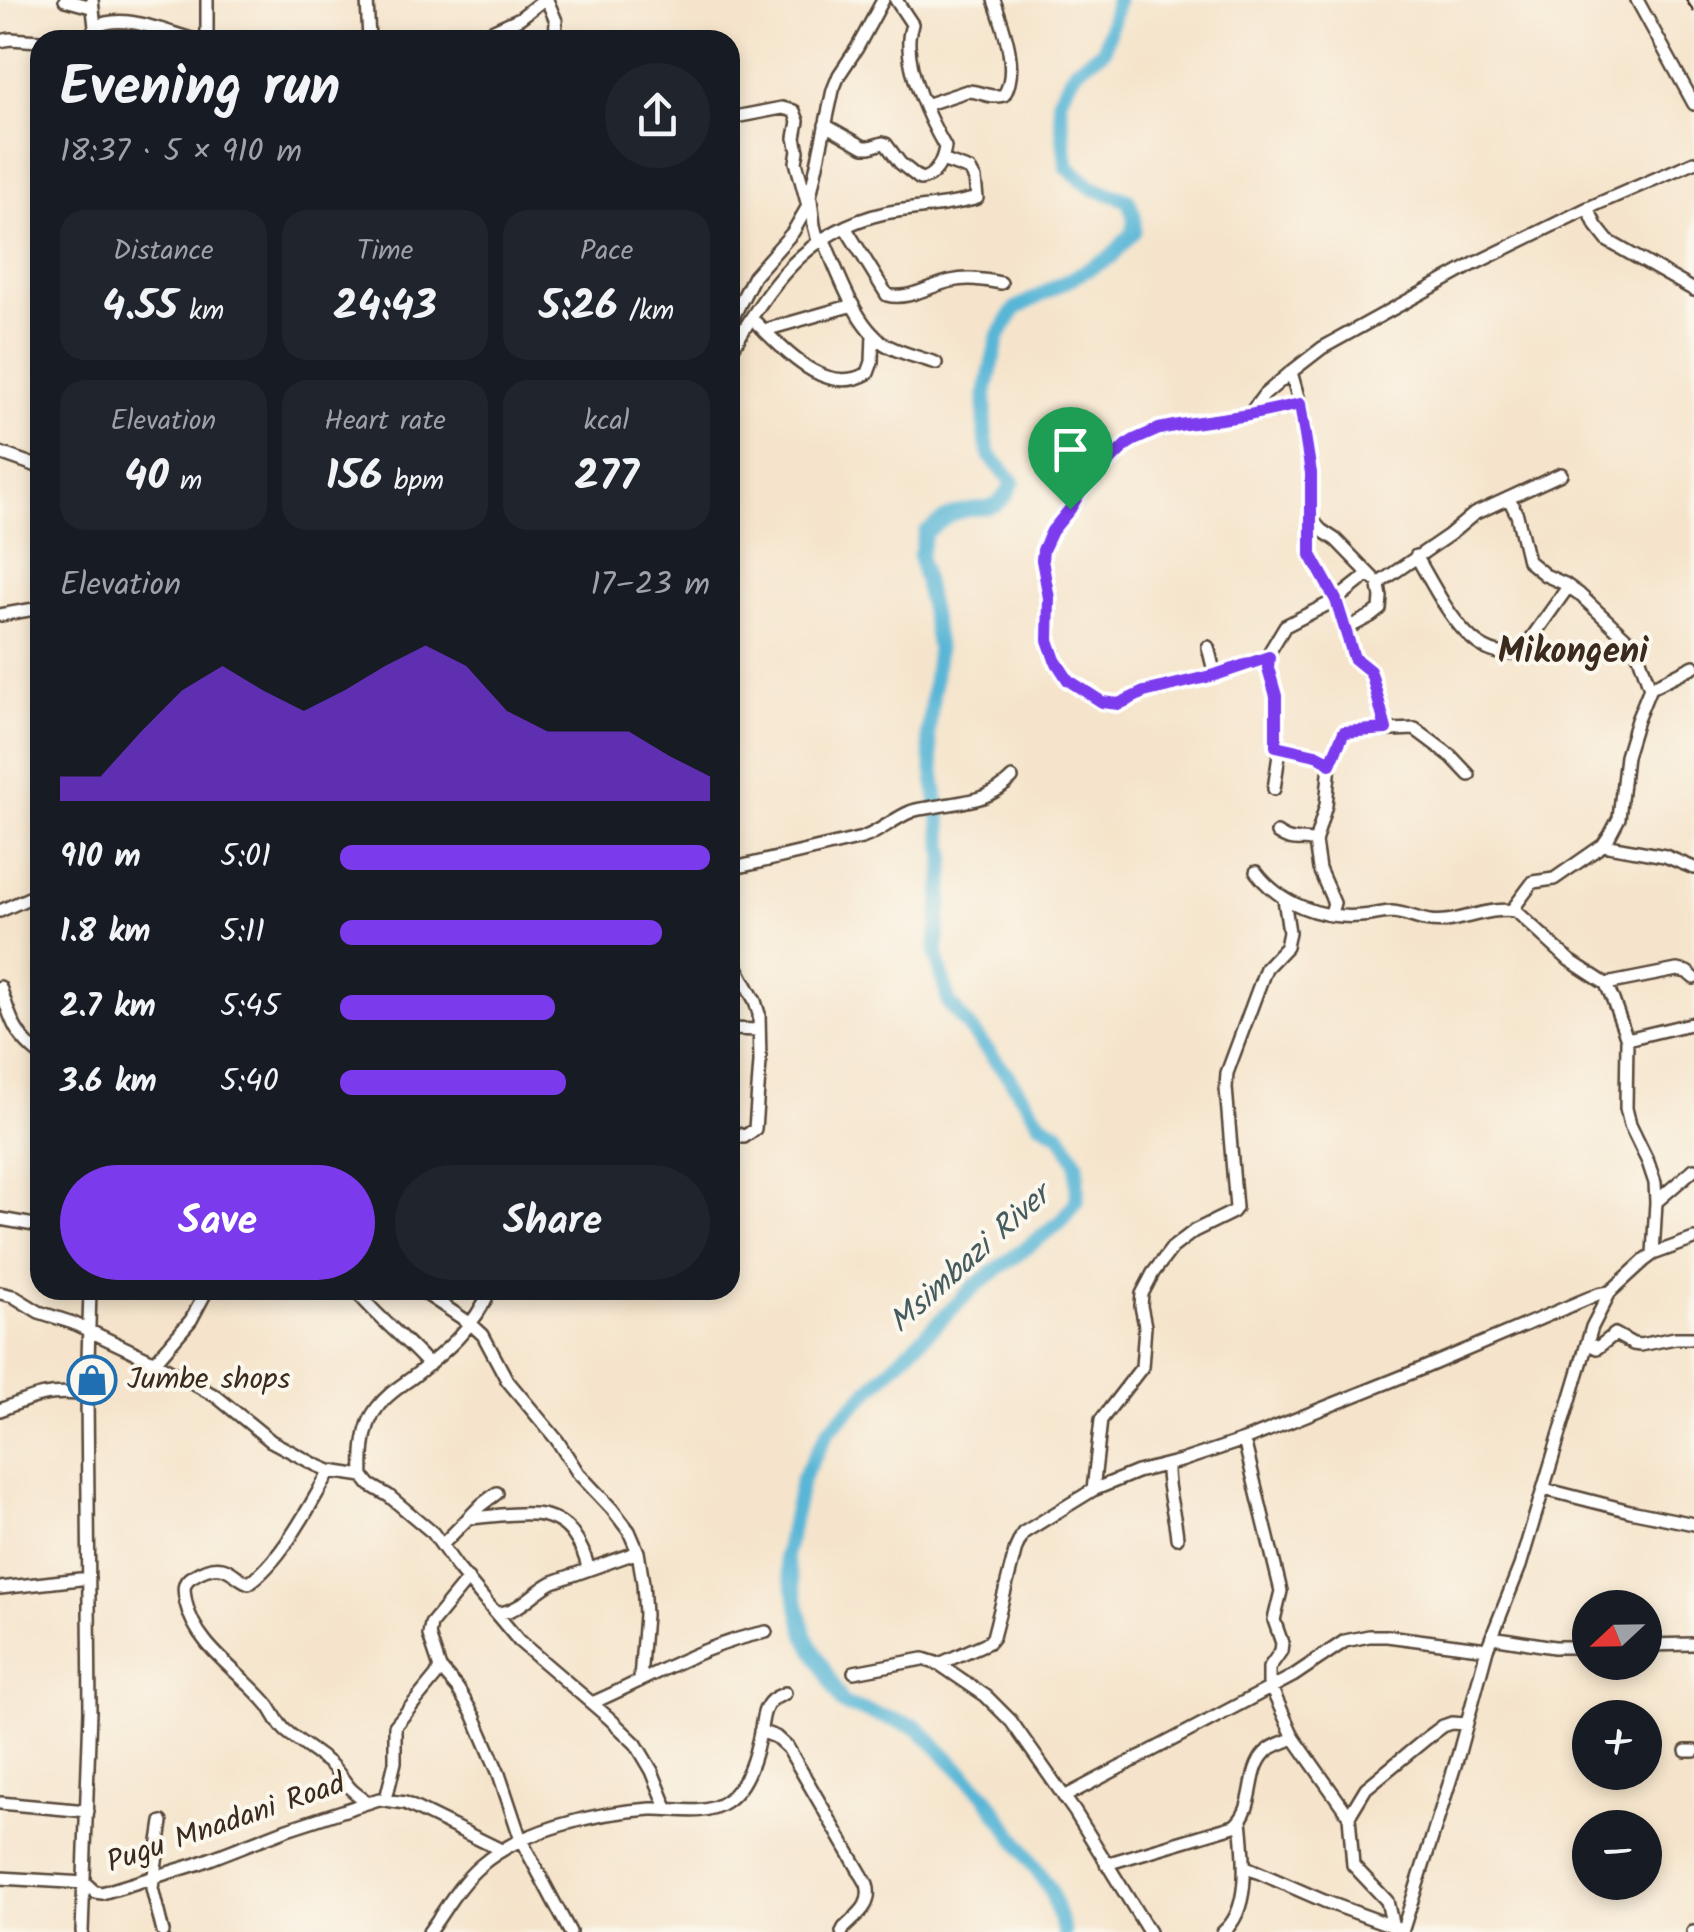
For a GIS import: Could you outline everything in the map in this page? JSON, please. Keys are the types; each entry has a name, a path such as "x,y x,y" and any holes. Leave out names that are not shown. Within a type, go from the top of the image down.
{"street":[{"path":"65,0 91,4 93,30"},
{"path":"207,0 207,30"},
{"path":"367,0 368,30"},
{"path":"494,30 545,0 556,21 556,30"},
{"path":"740,295 792,232 809,201 839,75 883,0"},
{"path":"825,126 864,146 886,144 900,163 920,179 934,173 942,160 945,147 933,128 912,60 912,24 896,0"},
{"path":"925,106 967,91 988,97 1004,95 1008,90 1008,42 994,0"},
{"path":"1637,0 1694,104"},
{"path":"95,27 113,21 157,30"},
{"path":"0,41 30,40"},
{"path":"740,116 782,108 794,111 798,120 796,162 814,225 853,305 873,334 891,348 936,363"},
{"path":"740,337 776,280 821,240 884,214 977,198 970,170 942,160"},
{"path":"1249,415 1264,395 1310,356 1360,326 1588,208 1694,162"},
{"path":"1588,208 1608,242 1694,290"},
{"path":"846,227 888,295 910,294 972,278 1001,284"},
{"path":"765,330 853,305"},
{"path":"752,318 802,365 836,378 860,378 871,368 873,334"},
{"path":"1291,372 1311,473 1313,562 1336,600 1354,658 1370,671 1386,729"},
{"path":"1269,657 1215,675 1154,688 1119,704 1102,702 1068,680 1055,660 1048,640 1049,598 1043,550 1082,488 1126,445 1159,429 1300,404"},
{"path":"0,453 30,464"},
{"path":"1379,586 1474,514 1561,474"},
{"path":"1510,498 1528,561 1568,587 1627,639 1638,653 1650,688"},
{"path":"1312,520 1369,574 1381,592 1380,609 1344,630"},
{"path":"1416,556 1464,633 1481,646 1497,651 1513,654 1523,650 1568,587"},
{"path":"1330,764 1314,754 1280,748 1275,742 1276,696 1268,668 1270,651 1285,626 1336,600 1369,574"},
{"path":"0,615 30,610"},
{"path":"1208,647 1215,675"},
{"path":"1512,910 1533,882 1554,879 1603,845 1619,818 1626,756 1650,688 1694,666"},
{"path":"1331,913 1334,904 1319,870 1316,842 1330,764 1344,732 1415,728 1469,775"},
{"path":"1274,790 1280,748"},
{"path":"740,867 862,838 917,809 998,793 1012,778"},
{"path":"1277,833 1290,842 1316,842"},
{"path":"1603,845 1665,856 1694,868"},
{"path":"1256,872 1284,898 1305,908 1331,913 1352,916 1392,912 1425,921 1445,921 1512,910 1527,919 1569,960 1606,984 1627,1039 1626,1108 1630,1126 1652,1172 1656,1202 1652,1254"},
{"path":"0,911 30,898"},
{"path":"1093,1490 1101,1420 1142,1367 1142,1294 1172,1248 1236,1208 1227,1073 1266,968 1286,947 1289,932 1284,898"},
{"path":"1606,984 1677,970 1694,978"},
{"path":"740,972 757,1005 760,1062 756,1129 744,1137 740,1135"},
{"path":"0,987 10,1021 30,1045"},
{"path":"1627,1039 1694,1023"},
{"path":"740,1029 759,1030"},
{"path":"1656,1202 1694,1169"},
{"path":"0,1220 30,1224"},
{"path":"1399,1929 1437,1825 1490,1643 1520,1566 1587,1344 1610,1292 1652,1254 1694,1239"},
{"path":"939,1664 993,1637 1022,1533 1093,1490 1137,1472 1244,1440 1610,1292"},
{"path":"0,1293 155,1362 217,1397 279,1446 330,1471 362,1476 370,1486 389,1496 423,1523 520,1640 636,1744 667,1808"},
{"path":"82,1932 90,1712 90,1300"},
{"path":"155,1362 191,1320 202,1300"},
{"path":"363,1300 429,1365"},
{"path":"435,1300 471,1324 489,1345 506,1380 557,1440 578,1474 620,1517 638,1552 645,1615 640,1680"},
{"path":"362,1476 365,1440 376,1408 471,1324 484,1300"},
{"path":"1587,1344 1597,1348 1615,1334 1640,1345 1694,1338"},
{"path":"0,1410 41,1394 88,1396"},
{"path":"1244,1440 1281,1591 1274,1620 1282,1644 1268,1672 1271,1688 1294,1738 1350,1816"},
{"path":"1167,1465 1166,1486 1177,1538"},
{"path":"330,1471 297,1528 258,1577 249,1583 242,1582 218,1567 188,1578 184,1595 203,1638 269,1706 284,1730 329,1763 367,1802"},
{"path":"1544,1488 1694,1524"},
{"path":"442,1545 497,1493"},
{"path":"468,1518 541,1514 554,1517 575,1536 588,1569"},
{"path":"498,1612 512,1611 542,1588 638,1552"},
{"path":"0,1588 89,1578"},
{"path":"468,1579 431,1624 429,1635 440,1668 474,1716 521,1840 570,1932"},
{"path":"592,1703 731,1640 766,1632"},
{"path":"1064,1797 1293,1676 1345,1640 1388,1636 1572,1646"},
{"path":"1662,1645 1694,1644"},
{"path":"854,1672 924,1659 939,1664 986,1696 1012,1721 1149,1932"},
{"name":"Pugu Mnadani Road","path":"386,1799 394,1762 395,1726 440,1668"},
{"path":"428,1932 478,1867 521,1840 572,1822 628,1810 705,1811 731,1798 742,1785 763,1712 772,1700 785,1693"},
{"path":"1399,1929 1387,1901 1353,1865 1350,1816 1366,1788 1427,1738 1443,1726 1466,1724"},
{"path":"760,1731 776,1737 788,1748 867,1884 868,1905 842,1932"},
{"path":"1223,1932 1235,1916 1246,1867 1241,1820 1262,1758 1274,1746 1294,1738"},
{"name":"Pugu Mnadani Road","path":"0,1878 85,1883 102,1893 197,1864 367,1802 386,1799 405,1803 501,1850"},
{"path":"0,1804 87,1811"},
{"path":"1106,1864 1225,1829 1241,1820"},
{"path":"162,1822 152,1888 162,1932"},
{"path":"1246,1867 1399,1929"}],"waterway":[{"name":"Msimbazi River","path":"1064,1932 1050,1889 985,1795 917,1727 843,1704 806,1636 785,1556 802,1479 829,1430 975,1286 1062,1221 1077,1200 1077,1163 1060,1134 1040,1122 949,1003 936,953 945,856 928,735 938,647 920,556 926,532 953,514 994,505 1007,494 1013,482 990,456 985,437 985,396 998,337 1015,309 1111,257 1134,231 1128,200 1092,188 1067,167 1059,99 1076,69 1104,50 1117,0"}],"railway":[{"path":"1686,0 1694,12"}],"place":[{"name":"Jumbe shops","path":"92,1380"}],"district":[{"name":"Mikongeni","path":"1573,653"}],"route":[{"path":"1300,404 1311,473 1311,555 1336,600 1354,658 1370,671 1386,729 1344,732 1330,764 1314,754 1276,746 1276,696 1269,657 1131,696 1119,704 1092,697 1060,670 1048,640 1049,598 1043,550 1070,509 1082,488 1134,440 1159,429 1300,404"}]}
